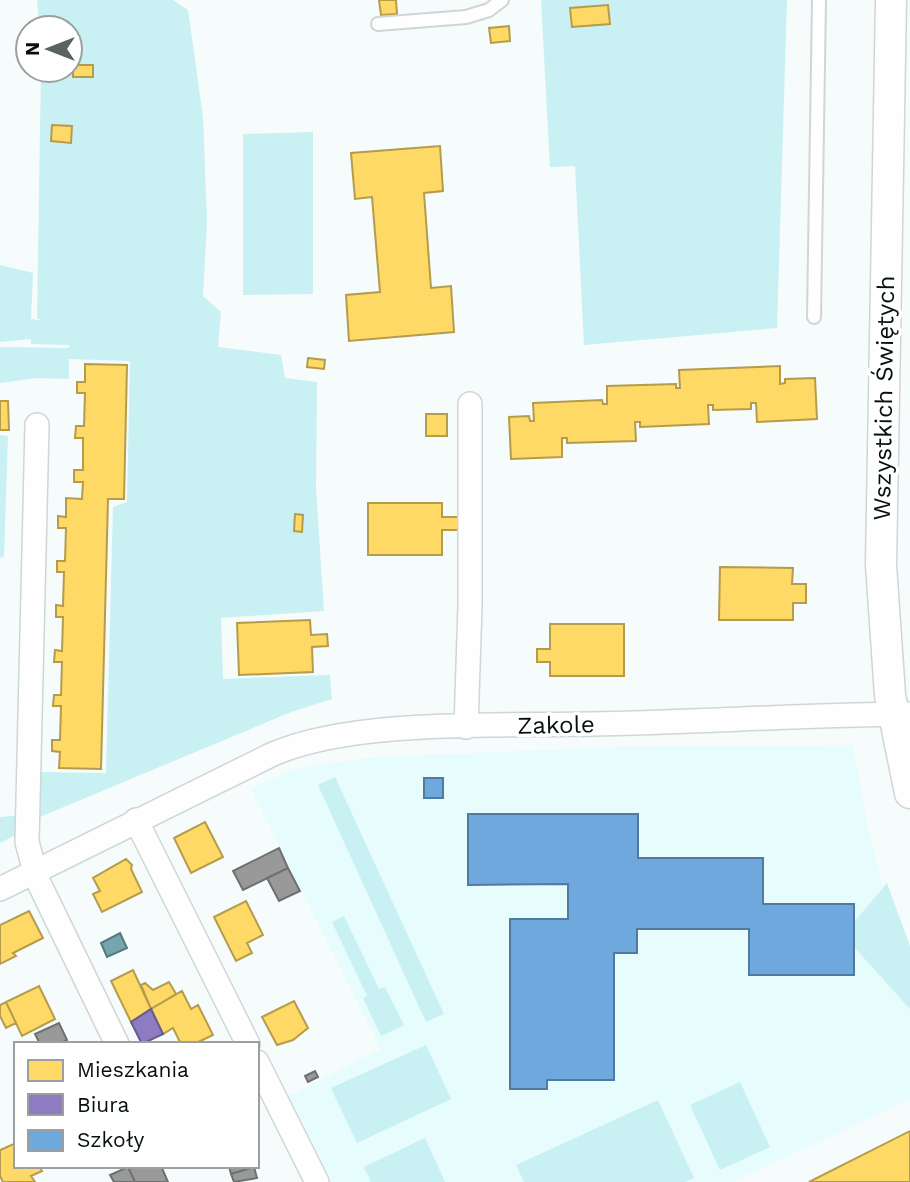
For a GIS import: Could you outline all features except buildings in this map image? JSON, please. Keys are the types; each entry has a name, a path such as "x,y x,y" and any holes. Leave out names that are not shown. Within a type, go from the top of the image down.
{"street":[{"name":"Wszystkich Świętych","path":"891,0 881,565 885,646 901,714 910,793"},
{"path":"466,727 470,404"},
{"path":"37,425 27,842 34,871 116,1042"},
{"name":"Zakole","path":"0,889 276,752 298,745 362,733 466,727 901,714"},
{"path":"136,820 247,1042"},
{"path":"259,1066 317,1182"}],"lane":[{"path":"378,24 466,17 489,10 502,0"},
{"path":"814,317 819,0"}],"shaded area":[{"path":"37,0 173,0 188,10 203,117 207,223 203,296 221,312 218,347 281,355 285,378 317,382 316,489 324,611 221,618 223,679 330,675 332,699 291,712 35,819 36,772 106,773 113,507 127,502 130,361 69,359 69,379 37,378 0,383 0,347 69,348 69,345 31,344 31,339 0,342 0,265 33,273 31,319 42,321 37,318 41,84 84,84 84,14 38,14"},
{"path":"541,0 787,0 777,328 584,345 575,166 550,167"},
{"path":"313,132 313,294 243,295 243,134"},
{"path":"0,435 8,436 4,557 0,558"},
{"path":"853,745 868,829 883,885 855,922 856,948 910,1009 910,1099 733,1182 330,1182 287,1097 381,1049 251,788 291,771 379,757 614,747"},
{"path":"335,777 444,1014 426,1022 318,785"},
{"path":"22,815 23,831 0,843 0,817"},
{"path":"887,883 910,946 910,1009 854,947 854,922"},
{"path":"344,916 379,989 385,987 404,1025 381,1036 363,998 367,996 332,922"},
{"path":"426,1045 451,1099 357,1143 331,1088"},
{"path":"740,1082 770,1147 720,1170 690,1105"},
{"path":"658,1100 694,1178 685,1182 524,1182 516,1165"},
{"path":"425,1138 445,1182 371,1182 364,1167"}]}
